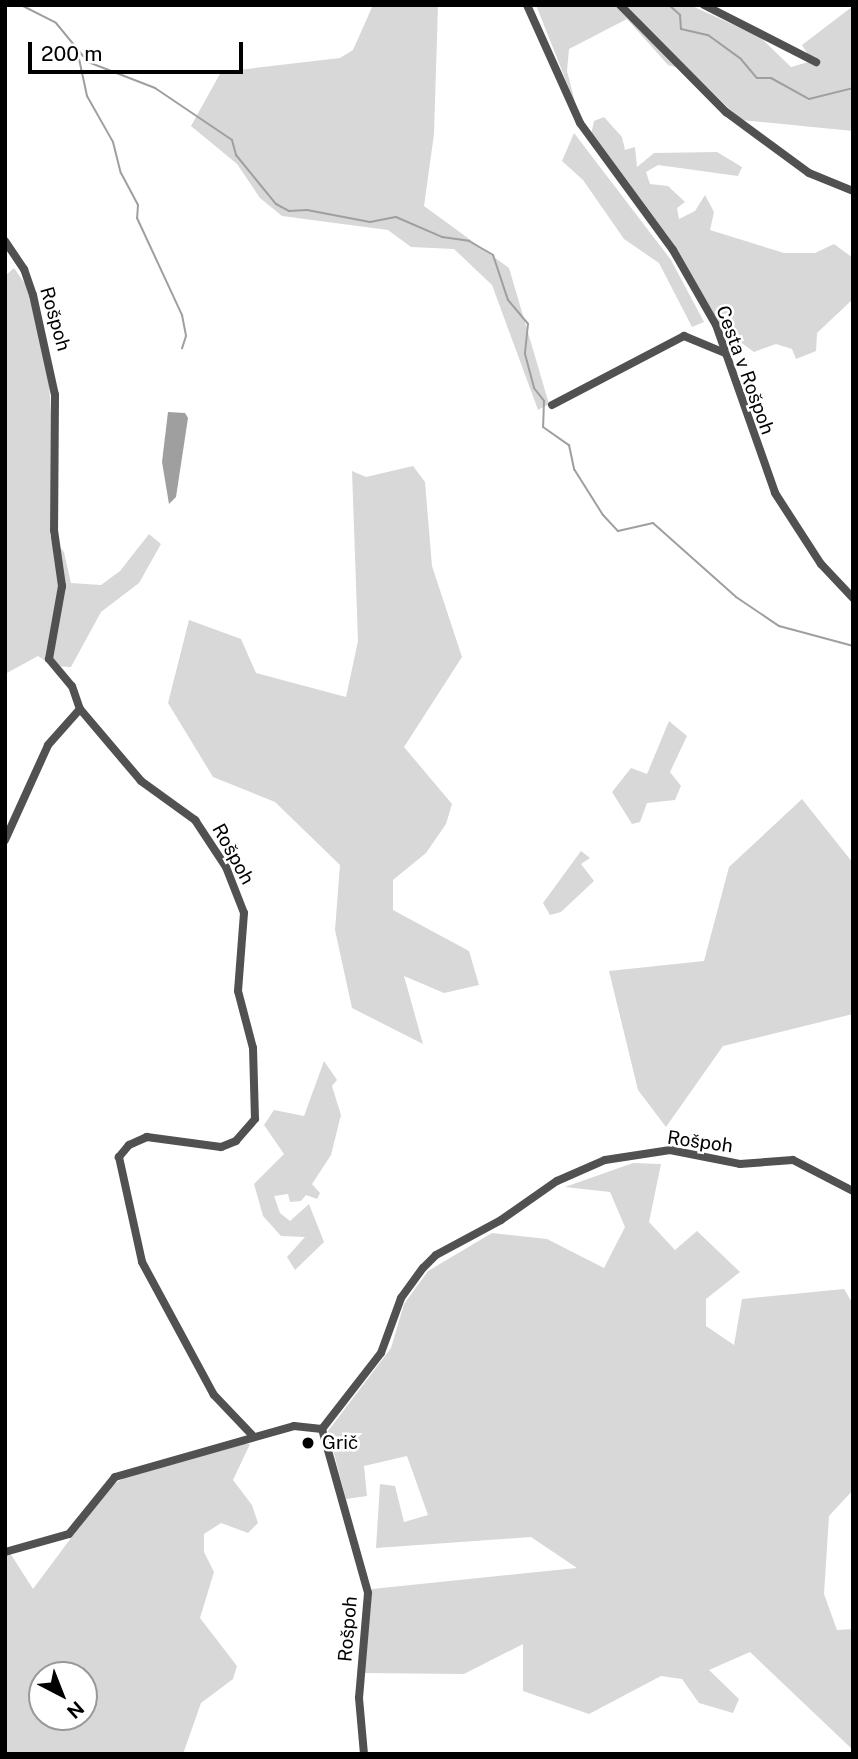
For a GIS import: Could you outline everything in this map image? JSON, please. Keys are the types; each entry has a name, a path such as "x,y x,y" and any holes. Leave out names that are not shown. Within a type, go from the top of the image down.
{"street":[{"name":"Cesta v Rošpoh","path":"527,5 580,123 686,270 725,353 775,493 821,564 853,598"},
{"path":"620,5 726,112 809,173 853,191"},
{"path":"704,5 816,62"},
{"name":"Rošpoh","path":"5,241 24,269 52,365 57,425 54,539 62,586 48,648 49,659 72,686 80,709 146,786 195,820 226,867 244,913 238,991 254,1048 255,1119 236,1141 221,1147 147,1137 129,1145 119,1157 142,1262 209,1388 234,1420 254,1437"},
{"path":"552,405 684,336 725,353"},
{"path":"5,841 48,745 80,709"},
{"name":"Rošpoh","path":"364,1754 359,1698 368,1593 322,1429 381,1353 401,1298 423,1268 436,1255 501,1220 557,1181 605,1160 670,1150 740,1164 793,1160 853,1191"},
{"path":"5,1552 69,1534 116,1477 304,1424 322,1429"}],"shaded area":[{"path":"373,5 438,5 434,134 424,206 509,268 549,404 538,410 492,285 454,249 411,247 388,230 282,216 260,198 237,164 191,126 221,72 340,58 353,50"},
{"path":"536,5 690,5 760,37 791,67 812,61 802,45 853,6 853,131 741,120 690,71 668,65 627,19 569,49 567,71 576,106"},
{"path":"604,117 622,137 625,150 635,147 637,167 654,153 717,152 742,167 738,176 658,165 646,172 650,184 668,186 685,202 677,208 679,219 695,211 705,195 714,212 710,230 784,253 815,253 834,244 853,258 853,299 817,333 816,351 796,359 792,349 776,344 754,352 721,328 670,240 591,135 594,121"},
{"path":"574,133 671,260 704,322 692,327 659,263 624,239 583,180 562,161"},
{"path":"14,268 28,288 48,366 55,480 50,536 64,552 71,583 101,585 120,571 149,534 161,544 139,583 101,612 71,667 53,666 38,656 5,674 5,276"},
{"path":"168,412 185,413 188,418 176,497 169,504 162,462"},
{"path":"413,466 425,482 432,566 462,657 404,747 452,804 446,824 426,853 393,880 393,910 469,951 479,985 444,993 404,976 423,1044 352,1008 335,930 340,865 275,802 213,777 168,703 189,620 241,639 256,673 346,697 358,641 352,471 366,477"},
{"path":"669,721 687,736 670,772 681,786 675,800 647,803 640,822 632,824 612,792 631,768 647,774"},
{"path":"802,799 853,863 853,1014 723,1046 666,1127 638,1090 609,971 704,961 729,867"},
{"path":"581,851 590,858 581,864 594,881 561,912 550,915 543,903"},
{"path":"324,1061 337,1080 332,1086 341,1115 331,1155 312,1184 320,1193 317,1199 306,1195 301,1201 290,1202 288,1194 274,1196 280,1213 290,1221 309,1204 324,1242 295,1270 287,1257 305,1237 281,1236 263,1216 254,1184 284,1154 264,1125 274,1110 304,1116"},
{"path":"633,1163 661,1164 649,1222 675,1250 697,1231 740,1272 706,1299 706,1326 734,1345 742,1299 844,1289 853,1304 853,1490 829,1516 824,1594 837,1630 853,1629 853,1750 750,1652 709,1670 739,1699 733,1713 699,1703 682,1679 661,1676 589,1714 523,1691 523,1644 464,1674 363,1673 372,1589 577,1568 531,1537 376,1548 380,1484 395,1486 404,1522 428,1515 407,1456 364,1466 367,1496 346,1499 328,1431 391,1348 404,1304 428,1271 492,1233 547,1239 604,1268 625,1227 610,1192 565,1187"},
{"path":"237,1444 250,1444 233,1480 252,1505 258,1523 248,1533 221,1523 204,1534 204,1552 214,1572 200,1618 237,1666 233,1679 201,1703 183,1754 5,1754 5,1554 10,1553 33,1589 109,1487 127,1476"}],"waterway":[{"path":"21,5 56,23 88,62 155,88 232,140 236,155 276,204 289,211 307,210 370,222 396,217 442,237 469,241 493,255 508,300 528,324 525,354 534,388 544,401 543,427 569,445 574,469 603,515 618,531 653,523 736,597 779,626 853,646"},
{"path":"669,5 680,15 681,29 708,35 740,58 757,78 771,78 809,99 853,88"},
{"path":"78,54 87,96 113,142 121,173 138,205 137,218 182,315 186,336 182,348"}],"place":[{"name":"Grič","path":"308,1443"}]}
